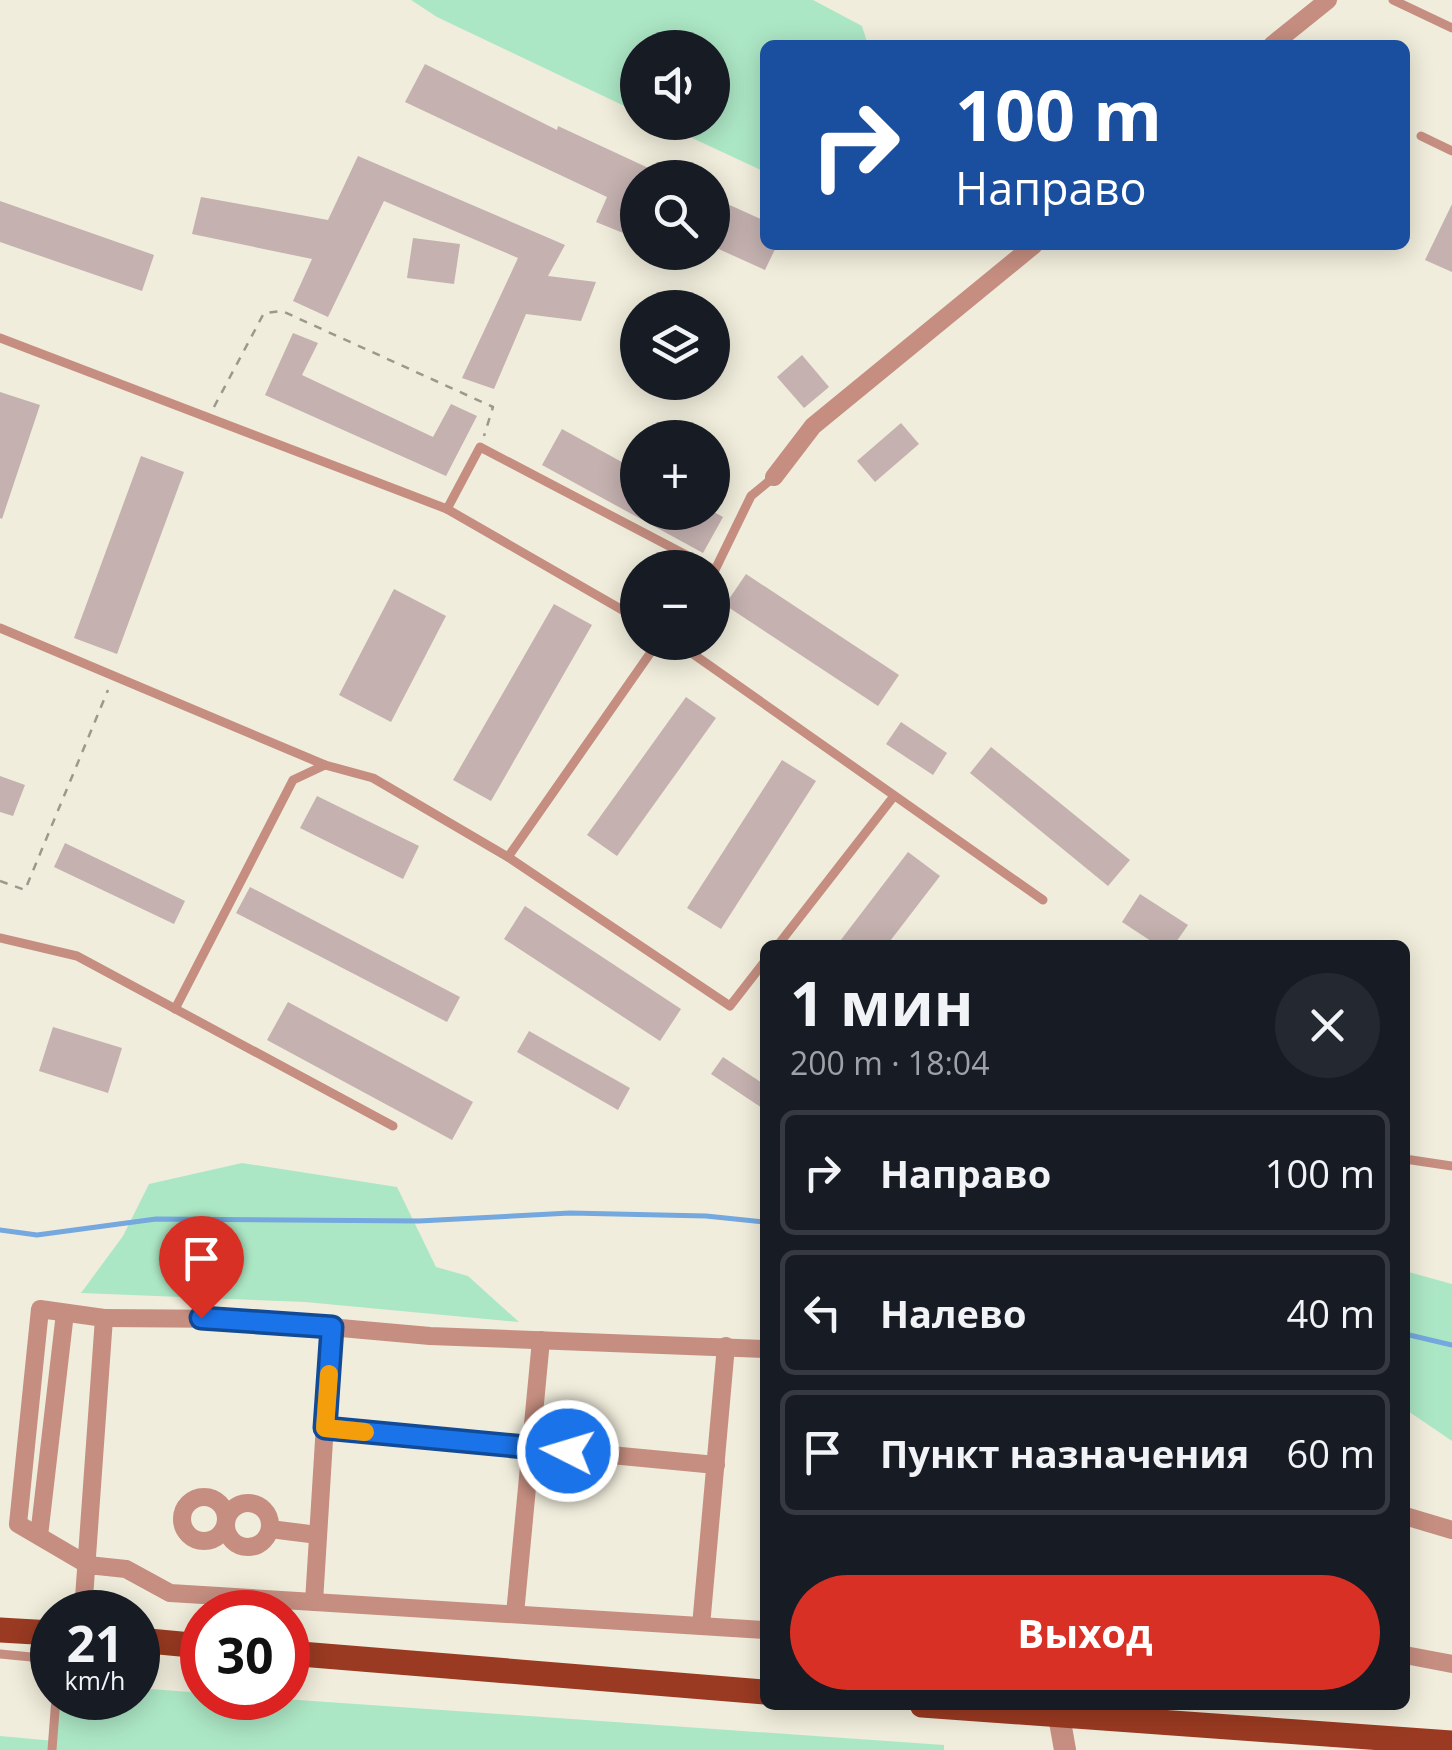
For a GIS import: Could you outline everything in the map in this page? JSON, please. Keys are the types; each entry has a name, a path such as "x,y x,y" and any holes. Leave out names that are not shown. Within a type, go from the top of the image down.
{"main road":[{"path":"0,1630 30,1632"},
{"path":"310,1654 760,1692"},
{"path":"985,1710 1452,1743"}],"street":[{"path":"1278,40 1328,0"},
{"path":"774,477 814,426 1028,250"},
{"path":"760,1349 541,1340 240,1319 104,1318 40,1309 18,1524 88,1565 126,1569 170,1593 760,1630"},
{"path":"85,1590 104,1318"},
{"path":"314,1602 332,1327"},
{"path":"515,1614 541,1340"},
{"path":"701,1626 726,1346"},
{"path":"325,1428 716,1465"},
{"path":"250,1503 268,1515 270,1530 263,1542 243,1547 230,1539 226,1523 236,1506 250,1503"},
{"path":"1410,1517 1452,1530"},
{"path":"270,1530 318,1535"},
{"path":"1410,1657 1452,1664"},
{"path":"1060,1716 1064,1750"}],"lane":[{"path":"1393,0 1452,28"},
{"path":"1421,136 1452,150"},
{"path":"0,338 447,509 620,609"},
{"path":"447,509 480,447 674,550"},
{"path":"724,550 751,496 774,477"},
{"path":"0,628 325,765 372,778 508,857 730,1006 760,967"},
{"path":"508,857 645,660"},
{"path":"701,660 1043,900"},
{"path":"175,1009 293,780 325,765"},
{"path":"782,940 894,796"},
{"path":"0,938 77,956 393,1126"},
{"path":"1410,1160 1452,1166"},
{"path":"0,1654 30,1657"},
{"path":"52,1750 54,1720"}],"path":[{"path":"209,418 264,312 282,311 493,408 480,447"},
{"path":"0,882 25,890 114,676"}],"green space":[{"path":"411,0 813,0 862,26 866,40 760,40 760,170 696,140 730,140 730,30 620,30 620,104 437,17"},
{"path":"242,1163 397,1187 436,1267 468,1276 519,1322 305,1302 81,1293 123,1236 149,1184"},
{"path":"1410,1272 1452,1284 1452,1441 1410,1412"},
{"path":"160,1690 180,1691 180,1720 310,1720 310,1701 944,1745 944,1750 0,1750 0,1736 55,1741 57,1720 160,1720"}],"building":[{"path":"425,64 557,130 558,126 631,160 620,160 620,232 596,222 607,197 405,102"},
{"path":"358,156 565,245 548,276 596,282 581,321 526,314 494,389 462,378 518,258 384,201 328,317 293,301 312,259 192,234 201,197 328,220"},
{"path":"0,201 154,255 142,291 0,242"},
{"path":"1452,204 1452,272 1425,260"},
{"path":"730,205 760,219 760,250 775,250 765,270 730,254"},
{"path":"413,238 460,244 454,284 407,278"},
{"path":"293,333 318,343 302,375 433,437 451,404 477,416 446,476 265,395"},
{"path":"802,355 829,387 804,408 777,377"},
{"path":"0,392 40,405 2,519 0,518"},
{"path":"901,423 919,444 875,482 857,461"},
{"path":"562,429 620,461 620,508 542,465"},
{"path":"141,456 184,472 117,654 74,638"},
{"path":"661,530 716,530 705,550"},
{"path":"746,574 899,675 878,706 730,608 730,598"},
{"path":"394,589 446,616 391,722 339,695"},
{"path":"554,604 592,625 491,801 453,780"},
{"path":"686,697 716,718 617,856 587,835"},
{"path":"901,722 947,753 933,775 886,744"},
{"path":"991,747 1130,860 1108,886 970,773"},
{"path":"782,760 816,781 721,929 687,908"},
{"path":"0,776 25,785 13,816 0,812"},
{"path":"317,796 419,846 403,879 300,828"},
{"path":"65,843 185,901 174,924 54,867"},
{"path":"908,852 940,876 891,940 841,940"},
{"path":"250,887 460,997 447,1022 236,913"},
{"path":"1140,894 1188,925 1178,940 1149,940 1122,922"},
{"path":"525,906 681,1009 660,1041 504,939"},
{"path":"288,1002 473,1102 452,1140 267,1040"},
{"path":"53,1027 122,1048 108,1093 39,1071"},
{"path":"529,1031 630,1088 618,1110 517,1052"},
{"path":"723,1057 760,1082 760,1107 711,1074"}],"waterway":[{"path":"0,1230 37,1235 156,1219 419,1221 570,1213 706,1216 760,1221"},
{"path":"1410,1335 1452,1345"}],"slow traffic":[{"path":"329,1374 325,1428 365,1432"}],"route":[{"path":"201,1318 332,1327 325,1428 568,1451"}]}
